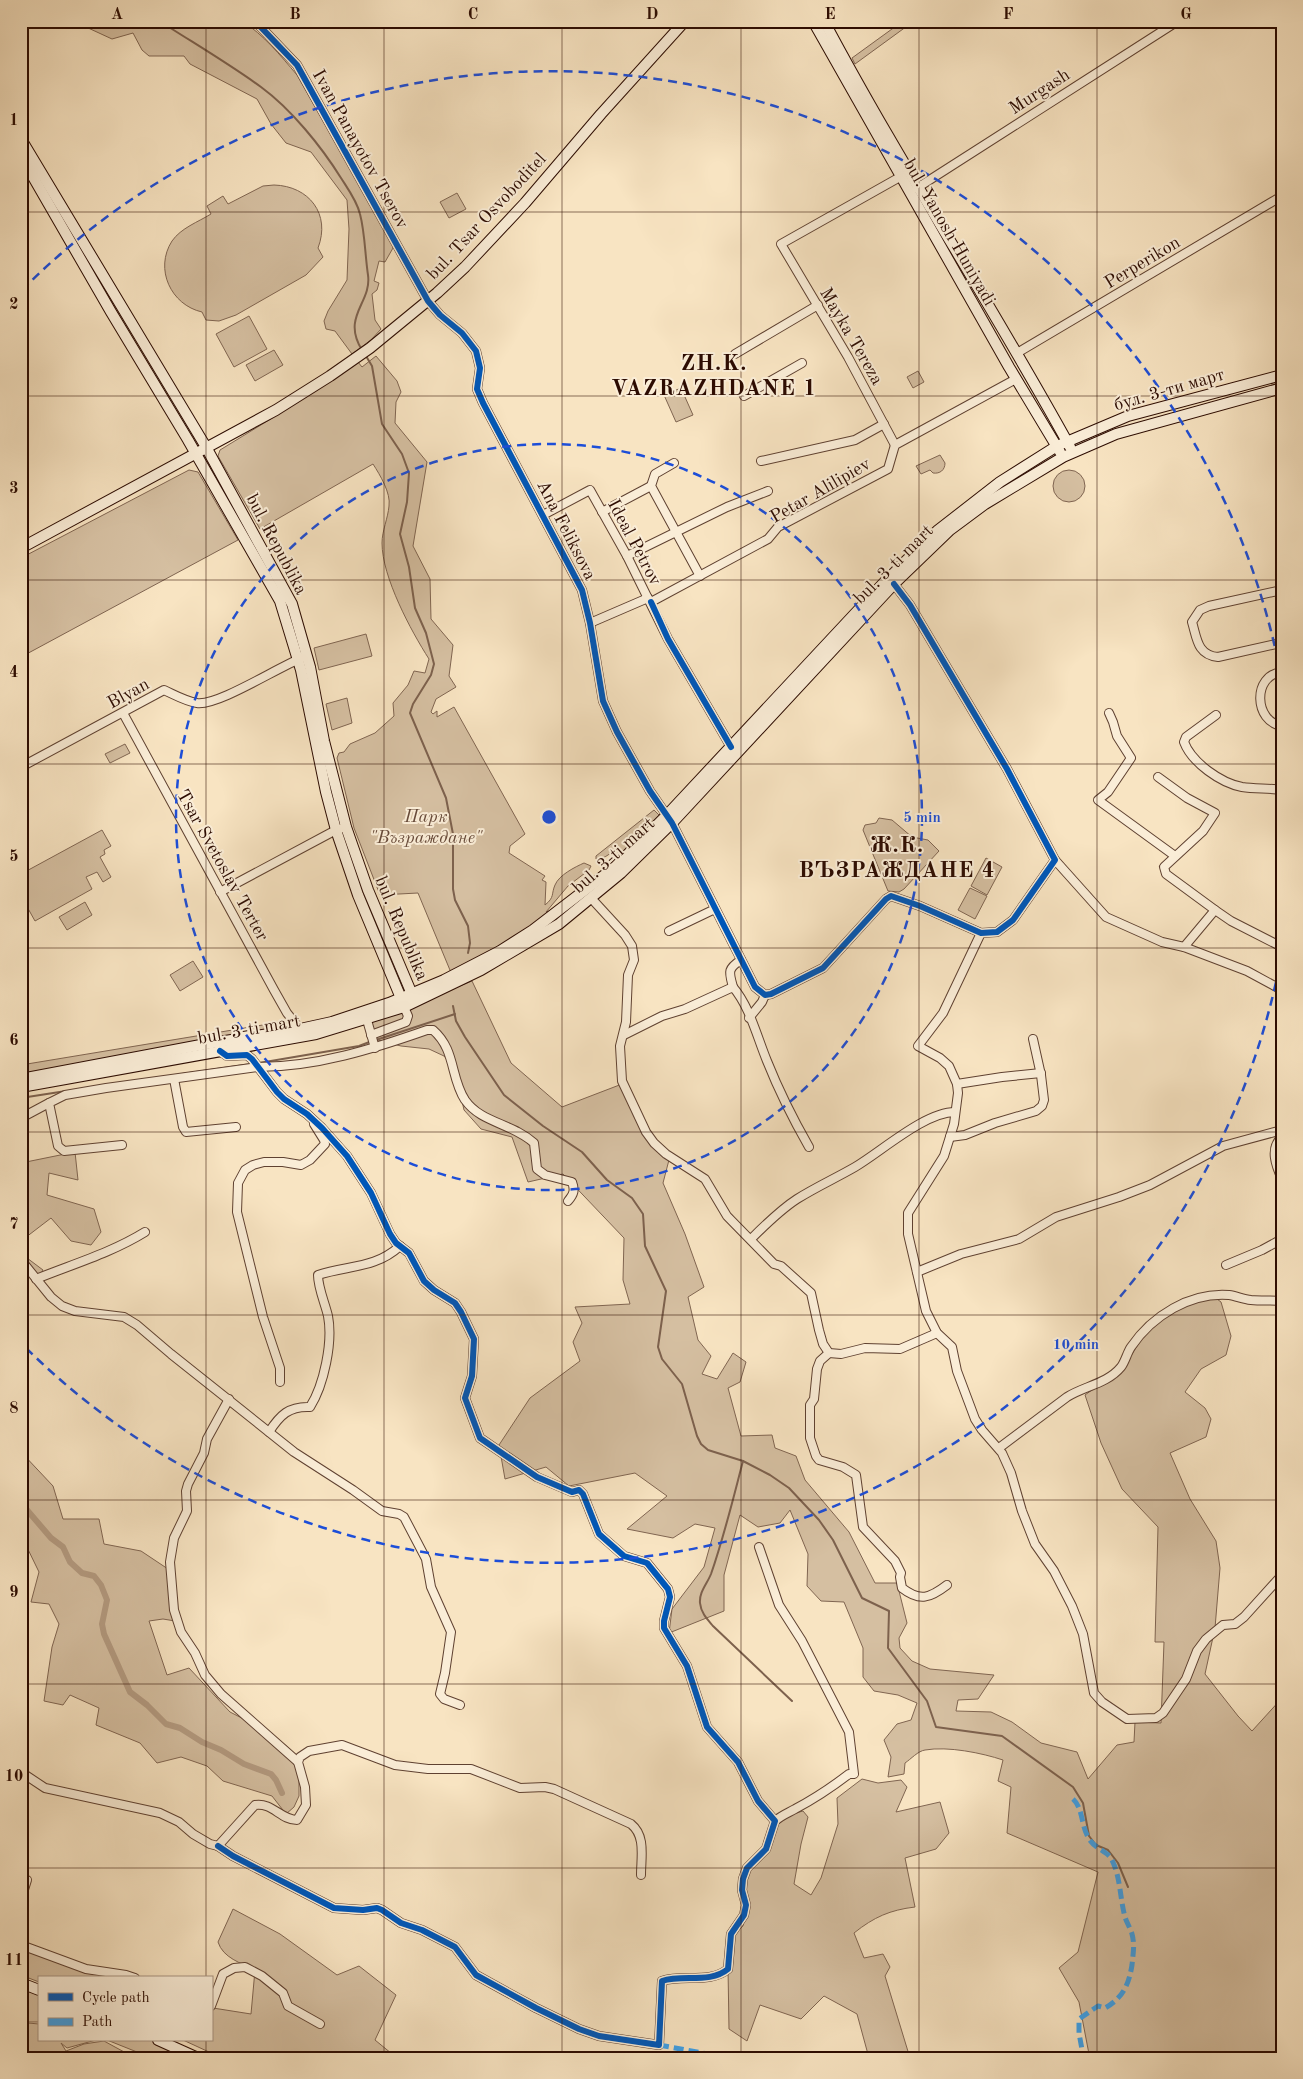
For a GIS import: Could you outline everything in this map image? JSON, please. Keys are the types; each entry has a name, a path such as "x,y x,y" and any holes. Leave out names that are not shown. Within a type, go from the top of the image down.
{"street":[{"name":"Ivan Panayotov Tserov","path":"256,21 296,65 428,300"},
{"name":"bul. Tsar Osvoboditel","path":"21,548 276,410 370,348 428,300 487,245 685,21"},
{"name":"bul. Yanosh Huniyadi","path":"813,21 900,177 1063,457"},
{"name":"bul. Yanosh Huniyadi","path":"824,21 917,188 1017,353 1073,452"},
{"name":"Murgash","path":"917,188 1178,21"},
{"name":"bul. Republika","path":"21,139 206,448 292,604 324,741 341,828 358,895 402,1003"},
{"name":"bul. Republika","path":"21,156 111,312 196,453 280,601 303,657"},
{"name":"Mayka Tereza","path":"895,445 818,305 781,244 900,177"},
{"name":"Perperikon","path":"1017,353 1282,196"},
{"name":"Ana Feliksova","path":"428,300 440,315 462,334 476,351 480,368 477,389 582,590 590,622 603,701 650,791 669,820 755,987 765,995"},
{"path":"735,354 818,305"},
{"path":"744,396 802,363"},
{"name":"бул. 3-ти март","path":"1067,442 1128,416 1282,376"},
{"path":"895,445 1016,379"},
{"name":"bul. 3-ti mart","path":"21,1087 316,1034 367,1020 414,998 454,984 507,956 559,924 620,873 894,584 950,530 966,518 1004,491 1073,452 1132,429 1282,388"},
{"path":"1128,416 1132,429"},
{"path":"761,461 855,440 884,424"},
{"name":"bul. 3-ti mart","path":"414,998 533,930 615,867 669,820 731,747 891,575 937,531 1000,482 1057,446 1067,442"},
{"name":"Petar Alilipiev","path":"590,622 649,600 700,576 768,539 778,527 888,469 895,445"},
{"path":"674,464 656,474 652,479 651,486 700,576"},
{"path":"602,512 651,486"},
{"name":"Ideal Petrov","path":"543,515 590,490 627,556 668,639 731,747"},
{"path":"627,556 727,507 768,491"},
{"path":"894,584 910,605 1007,769 1054,860 1106,917 1162,942 1184,947 1247,970 1282,990"},
{"path":"1276,644 1218,657 1208,656 1200,645 1192,622 1200,610 1209,606 1282,590"},
{"name":"Blyan","path":"21,767 164,690 196,703 205,704 303,657"},
{"path":"1282,672 1267,680 1261,687 1259,695 1264,713 1269,720 1282,726"},
{"name":"Tsar Svetoslav Terter","path":"123,713 287,1013 300,1029"},
{"path":"1109,713 1114,722 1117,736 1131,758 1108,792 1098,800 1175,856"},
{"path":"1216,715 1186,738 1184,742 1186,748 1197,761 1217,777 1232,784 1242,787 1282,790"},
{"path":"1158,777 1187,798 1215,813 1203,832 1164,867 1166,874 1231,921 1282,947"},
{"name":"bul. Republika","path":"341,828 414,998"},
{"path":"220,892 341,828"},
{"path":"750,1018 765,995 771,994 823,968 886,899 891,896 920,906 981,933 996,932 1013,920 1054,860"},
{"path":"592,898 625,935 632,946 634,960 627,982 626,1022 620,1046 622,1081 646,1132 666,1154 706,1179 728,1216 774,1264 781,1266 811,1293 823,1344 829,1353"},
{"path":"669,930 715,909"},
{"path":"1184,947 1214,910"},
{"path":"981,933 943,1013 918,1046 927,1053 940,1058 949,1066 957,1084 958,1093 956,1112 944,1156 908,1212 908,1234 926,1311 937,1334 952,1347 957,1371 975,1419 982,1430 999,1448 1011,1473 1022,1512 1035,1544 1054,1571 1072,1606 1083,1634 1094,1694 1102,1702 1127,1719 1149,1720 1163,1714 1186,1679 1197,1651 1206,1639 1223,1625 1235,1624 1244,1617 1282,1574"},
{"path":"741,960 732,966 730,970 733,988 739,994 750,1018 787,1109 809,1147"},
{"path":"624,1035 662,1016 685,1009 733,988"},
{"path":"373,1041 406,1022 408,1016 402,1003"},
{"name":"bul. 3-ti mart","path":"21,1079 206,1044 300,1029 402,1003"},
{"path":"367,1020 373,1041"},
{"path":"21,1118 65,1095 257,1065 280,1067 373,1041 433,1030 449,1050 465,1100 473,1109 490,1120 514,1128 534,1143 537,1169 545,1175 572,1182 574,1194 568,1201"},
{"path":"950,1137 965,1135 995,1123 1036,1111 1042,1106 1044,1100 1041,1073 1033,1039"},
{"path":"220,1051 227,1056 247,1055 284,1099 307,1114 322,1128 346,1156 372,1193 390,1234 409,1253 424,1281 434,1290 455,1303 474,1339 472,1376 465,1398 480,1438 537,1477 572,1492 579,1490 583,1494 599,1534 624,1556 647,1563 668,1589 670,1597 664,1620 664,1628 687,1666 707,1727 738,1762 758,1801 775,1821"},
{"path":"957,1084 1041,1073"},
{"path":"174,1079 183,1127 186,1132 236,1127"},
{"path":"49,1103 60,1150 122,1145"},
{"path":"751,1239 774,1216 798,1198 830,1182 872,1157 916,1125 949,1112 956,1112"},
{"path":"280,1382 280,1368 263,1317 237,1212 236,1198 238,1183 245,1170 253,1165 274,1162 301,1165 310,1160 323,1148 324,1140 307,1114"},
{"path":"917,1272 961,1254 1018,1239 1056,1217 1076,1212 1150,1185 1223,1146 1282,1130"},
{"path":"1282,1137 1277,1141 1275,1155 1282,1179"},
{"path":"36,1278 83,1262 145,1232"},
{"path":"1226,1264 1262,1250 1282,1238"},
{"path":"269,1432 285,1411 302,1406 310,1407 318,1394 329,1338 329,1319 318,1275 370,1264 387,1256 400,1246"},
{"path":"21,1260 51,1298 62,1306 75,1311 124,1317 137,1324 171,1354 294,1452 382,1511 399,1514 404,1517 426,1559 431,1587 450,1632 445,1673 440,1694 444,1699 460,1706"},
{"path":"999,1448 1076,1391 1096,1385 1121,1367 1131,1347 1150,1325 1180,1304 1208,1296 1228,1295 1250,1300 1282,1301"},
{"path":"937,1334 900,1348 865,1348 841,1354 829,1353 820,1361 817,1368 814,1399 810,1405 810,1438 816,1456 826,1464 843,1467 856,1475 863,1527 895,1561 901,1573 902,1588 914,1596 922,1598 937,1592 947,1585"},
{"path":"218,1846 255,1805 266,1805 289,1819 297,1820 306,1805 305,1787 298,1762 254,1725 210,1682 181,1632 174,1610 170,1562 174,1538 187,1511 186,1491 204,1453 207,1439 229,1399"},
{"path":"21,1772 46,1788 165,1815 204,1840 326,1905 350,1910 377,1908 401,1923 444,1941 461,1953 476,1975 579,2029 599,2036 659,2045 662,1981 675,1978 709,1977 722,1974 728,1969 731,1934 744,1915 746,1905 742,1890 743,1879 748,1868 766,1849 775,1821 784,1813 795,1809 849,1774 854,1774 849,1732 802,1641 779,1605 759,1547"},
{"path":"298,1762 304,1753 325,1747 342,1745 395,1765 428,1769 471,1769 520,1788 545,1787 554,1789 631,1824 637,1829 641,1837 640,1875"},
{"path":"21,1878 27,1880 21,1899"},
{"path":"21,1945 86,1969 129,1976"},
{"path":"212,2004 224,1974 234,1968 245,1967 262,1976 284,1993 288,2006 320,2024"},
{"path":"21,1983 38,1990"},
{"path":"162,2042 198,2058"}],"green space":[{"path":"73,21 242,21 271,46 297,75 393,244 393,248 385,262 379,261 374,281 379,283 377,290 372,294 375,320 381,329 371,340 352,354 335,331 326,329 324,321 328,311 347,280 349,229 347,200 311,152 286,143 271,124 257,99 190,64 184,56 149,56 142,50 133,33 112,39"},
{"path":"903,21 914,21 855,64 852,58"},
{"path":"274,185 297,190 307,196 314,204 322,224 318,248 323,257 306,275 236,315 219,321 206,320 202,312 182,302 174,294 169,284 165,274 165,263 172,241 185,229 211,214 207,206 223,196 228,204 263,186"},
{"path":"457,193 466,209 449,218 440,202"},
{"path":"249,316 267,349 234,367 216,334"},
{"path":"274,350 283,365 255,381 246,365"},
{"name":"Парк \"Възраждане\"","path":"376,356 397,381 401,392 396,402 395,423 427,462 413,546 430,579 431,619 453,645 449,676 456,687 436,699 431,712 433,714 437,711 437,717 454,707 525,834 510,846 509,853 545,876 542,880 546,882 545,905 552,898 557,881 564,875 584,863 591,866 589,870 568,886 546,912 560,905 511,941 452,975 418,893 380,895 354,828 337,758 339,753 344,752 350,744 375,733 394,716 393,703 408,685 414,671 425,673 429,659 406,619 392,587 383,557 382,543 389,501 384,484 373,464 260,529 218,456 220,450 358,362 362,367"},
{"path":"918,371 924,382 913,388 907,377"},
{"path":"681,388 693,415 676,422 664,395"},
{"path":"940,455 945,463 942,471 933,473 930,470 921,474 916,466"},
{"path":"189,470 198,472 238,540 21,657 21,558"},
{"path":"1069,470 1075,471 1080,475 1084,480 1084,492 1080,497 1075,501 1069,502 1063,501 1058,497 1054,492 1053,486 1054,480 1058,475 1063,471"},
{"path":"366,634 372,656 319,670 314,648"},
{"path":"347,698 352,723 332,730 326,704"},
{"path":"125,744 130,753 110,763 105,754"},
{"path":"654,810 660,816 610,868 574,894 597,875 621,849 617,849 599,859 596,859 596,856"},
{"path":"879,818 892,820 912,837 928,840 939,851 899,892 888,891 863,830 865,825 876,823"},
{"path":"102,830 111,846 104,850 105,854 100,857 111,877 103,882 97,872 86,877 92,889 35,921 21,896 21,874"},
{"path":"986,858 1002,867 987,895 971,886"},
{"path":"970,888 987,896 975,919 958,910"},
{"path":"85,902 92,915 67,930 59,917"},
{"path":"193,961 203,977 180,991 170,975"},
{"path":"472,981 511,1063 562,1107 622,1084 656,1142 670,1156 663,1183 685,1234 704,1287 688,1297 698,1340 711,1356 702,1374 717,1379 733,1353 746,1362 740,1382 728,1388 741,1436 772,1435 775,1448 796,1456 805,1480 849,1532 875,1583 897,1583 907,1623 899,1638 900,1648 912,1661 930,1669 994,1675 978,1699 958,1700 956,1711 991,1712 1012,1722 1041,1743 1077,1752 1088,1779 1117,1745 1134,1742 1135,1722 1161,1723 1164,1642 1155,1642 1158,1527 1122,1489 1101,1443 1085,1395 1124,1367 1142,1338 1170,1312 1213,1296 1221,1302 1231,1336 1226,1355 1201,1369 1185,1392 1205,1408 1211,1419 1206,1437 1170,1453 1190,1499 1216,1541 1220,1568 1215,1628 1205,1674 1252,1731 1282,1698 1282,2058 1081,2058 1089,2054 1079,2002 1059,1968 1078,1952 1098,1872 1007,1833 1011,1787 998,1781 1003,1760 965,1751 925,1750 917,1753 905,1763 904,1774 888,1777 891,1757 884,1740 897,1724 911,1720 917,1703 898,1695 874,1691 863,1677 863,1648 844,1602 821,1601 807,1586 808,1554 790,1510 780,1523 758,1527 740,1515 724,1575 724,1611 669,1633 672,1609 704,1567 715,1528 695,1524 673,1538 627,1529 667,1496 635,1473 569,1486 546,1467 505,1479 499,1445 530,1398 580,1361 573,1342 582,1323 575,1307 630,1304 623,1280 624,1238 563,1174 528,1182 512,1137 481,1129 464,1110 455,1069 444,1056 429,1049 401,1046 374,1039 370,1023"},
{"path":"293,1020 300,1029 21,1079 21,1065"},
{"path":"75,1152 78,1180 49,1173 47,1195 94,1209 101,1232 91,1245 71,1241 51,1218 21,1241 21,1163"},
{"path":"21,1246 27,1258 43,1270 36,1282 21,1268"},
{"path":"21,1452 53,1486 63,1519 99,1519 104,1544 141,1551 168,1569 175,1621 163,1619 149,1621 167,1675 189,1668 230,1712 271,1733 291,1750 299,1771 299,1796 294,1807 286,1814 272,1796 223,1781 207,1766 181,1757 157,1763 140,1743 96,1725 99,1708 70,1695 63,1705 44,1701 52,1647 59,1624 49,1604 31,1602 39,1572 21,1535"},
{"path":"862,1779 878,1783 901,1780 907,1787 896,1812 940,1802 949,1833 936,1849 905,1858 915,1907 883,1915 854,1933 864,1958 883,1954 890,1967 885,1976 910,2058 869,2058 857,2014 824,1996 801,2019 760,2005 747,2041 729,2029 728,1968 730,1938 743,1926 747,1908 744,1883 752,1866 766,1854 778,1818 803,1811 808,1817 794,1884 811,1895 821,1878 838,1824 837,1798"},
{"path":"233,1909 280,1934 337,1975 359,1966 396,1995 375,2040 397,2058 222,2058 187,2042 212,2042 213,2008 251,2014 255,1970 228,1956 220,1948 218,1942"},
{"path":"21,1943 90,1971 121,1976 38,1976 38,1982 21,1975"},
{"path":"21,1986 38,1993 38,2022 21,2022"},
{"path":"28,2023 38,2024 38,2042 89,2042 67,2048 61,2043 66,2051 84,2044 106,2042 126,2053 142,2058 21,2058 21,2025"},
{"path":"112,2042 157,2042 193,2058 152,2058"}],"waterway":[{"path":"158,21 228,64 272,96 315,141 349,191 357,204 362,221 368,275 366,294 356,319 355,328 356,338 362,350"},
{"path":"366,356 372,366 382,424 402,454 409,473 407,502 400,534 409,567 415,608 426,633 434,664 431,675 413,704 410,713 446,798 453,834 453,889 455,900 468,926 470,943 468,953"},
{"path":"453,1006 456,1021 465,1037 504,1095 543,1126 582,1152 607,1180 632,1198 643,1214 645,1246 666,1291 658,1347 662,1359 682,1384 701,1444 708,1450 743,1461 770,1475 789,1488 819,1520 833,1540 862,1598 889,1611 888,1648 927,1701 936,1727 1002,1736 1073,1787 1083,1803 1089,1836 1096,1845 1108,1850 1118,1863 1128,1887"},
{"path":"376,1040 455,1014"},
{"path":"259,1063 359,1046 372,1041"},
{"path":"182,1074 251,1064"},
{"path":"21,1098 66,1091"},
{"path":"743,1461 716,1560 701,1595 701,1607 713,1626 792,1701"},
{"path":"21,1503 51,1538 63,1547 70,1562 82,1573 94,1576 101,1585 107,1600 102,1624 104,1634 130,1692 147,1705 166,1724 180,1728 244,1764 271,1774 282,1793"}],"marked path":[{"path":"1073,1799 1079,1807 1088,1837 1110,1857 1115,1866 1125,1916 1132,1934 1134,1946 1129,1978 1121,1995 1105,2008 1098,2006 1079,2019 1079,2033 1083,2055"},
{"path":"659,2045 729,2058"},
{"path":"1066,2058 1079,2054 1086,2057"}],"cycle path":[{"path":"255,21 297,65 428,301 440,315 462,333 476,351 480,368 477,389 483,403 582,590 590,623 603,701 617,732 650,791 672,823 755,987 765,995 771,994 823,968 886,899 891,896 920,906 981,933 997,932 1013,920 1055,860 1007,769 910,605 894,584"},
{"path":"651,602 668,639 731,747"},
{"path":"218,1846 233,1856 334,1908 363,1910 377,1908 401,1923 422,1930 455,1947 476,1975 579,2029 599,2036 659,2045 662,1981 679,1978 705,1978 721,1974 728,1969 731,1934 744,1915 746,1905 742,1890 743,1879 747,1868 766,1849 775,1821 758,1801 738,1762 707,1727 687,1666 664,1628 670,1597 668,1589 647,1563 624,1556 599,1534 583,1494 579,1490 572,1492 537,1477 480,1438 465,1398 472,1376 474,1339 455,1303 434,1290 424,1281 409,1253 396,1243 390,1234 371,1193 347,1156 322,1128 307,1114 284,1099 247,1055 227,1056 220,1051"}],"district":[{"name":"ZH.K. VAZRAZHDANE 1","path":"714,375"},
{"name":"Ж.К. ВЪЗРАЖДАНЕ 4","path":"897,856"}]}
